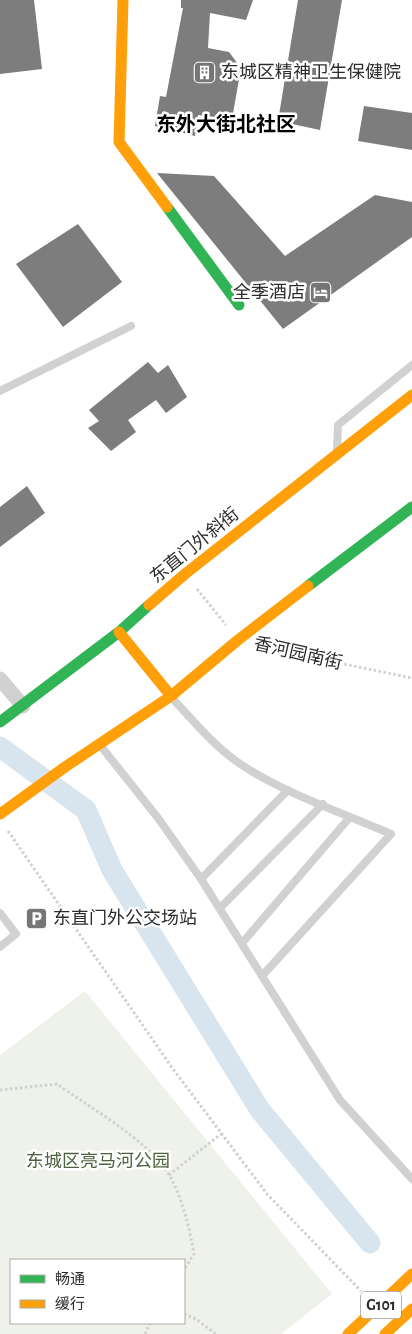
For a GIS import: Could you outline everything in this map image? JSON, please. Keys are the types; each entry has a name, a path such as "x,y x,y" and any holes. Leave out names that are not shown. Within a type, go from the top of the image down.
{"main road":[{"path":"123,0 119,142 239,305"},
{"name":"东直门外斜街","path":"0,722 120,632 185,574 412,395"},
{"path":"0,814 99,743 171,696 238,640 412,507"},
{"path":"120,632 171,696"},
{"name":"G101","path":"348,1334 412,1274"},
{"name":"G101","path":"385,1334 412,1309"}],"street":[{"path":"0,680 23,706"}],"lane":[{"path":"0,391 131,326"},
{"path":"336,455 338,425 412,365"},
{"path":"171,696 217,746 238,762 288,790 391,834 262,976"},
{"path":"99,743 158,818 221,908 340,1100 412,1178"},
{"path":"201,879 288,790"},
{"path":"221,908 323,804"},
{"path":"243,942 350,816"},
{"path":"0,913 16,934 0,947"}],"path":[{"name":"香河园南街","path":"185,574 238,640 272,650 412,678"},
{"path":"6,828 128,1006 267,1194 377,1308"},
{"path":"0,1090 57,1084 143,1146 169,1175 186,1211 194,1254 185,1268"},
{"path":"169,1175 221,1134"},
{"path":"185,1314 196,1319 216,1334"}],"green space":[{"name":"东城区亮马河公园","path":"85,991 332,1294 281,1334 0,1334 0,1055"}],"building":[{"path":"0,0 34,0 42,69 0,74"},
{"name":"东城区精神卫生保健院","path":"181,0 253,0 246,20 210,13 208,48 229,52 241,68 232,119 198,115 195,136 155,126 160,96 166,97 183,8 181,8"},
{"path":"298,0 342,0 320,130 278,121"},
{"path":"364,106 412,113 412,150 358,141"},
{"path":"157,173 214,176 285,256 375,195 412,202 412,237 283,329"},
{"path":"78,224 122,282 63,327 16,264"},
{"path":"148,362 158,373 168,365 187,397 166,413 156,400 128,420 136,432 111,451 88,428 99,421 89,410"},
{"path":"27,486 45,513 0,547 0,507"}],"waterway":[{"path":"0,747 86,810 112,870 260,1110 370,1243"}],"traffic: fast":[{"path":"167,207 239,305"},
{"path":"308,586 412,507"},
{"path":"0,722 119,632 149,605"}],"traffic: slow":[{"path":"123,0 119,142 167,207"},
{"path":"149,605 185,574 412,395"},
{"path":"0,814 65,767 171,696 238,640 308,586"},
{"path":"119,632 171,696"},
{"path":"348,1334 412,1274"},
{"path":"385,1334 412,1309"}],"place":[{"name":"东城区精神卫生保健院","path":"205,73"},
{"name":"全季酒店","path":"321,293"},
{"name":"东直门外公交场站","path":"37,919"}],"district":[{"name":"东外大街北社区","path":"226,125"}]}
